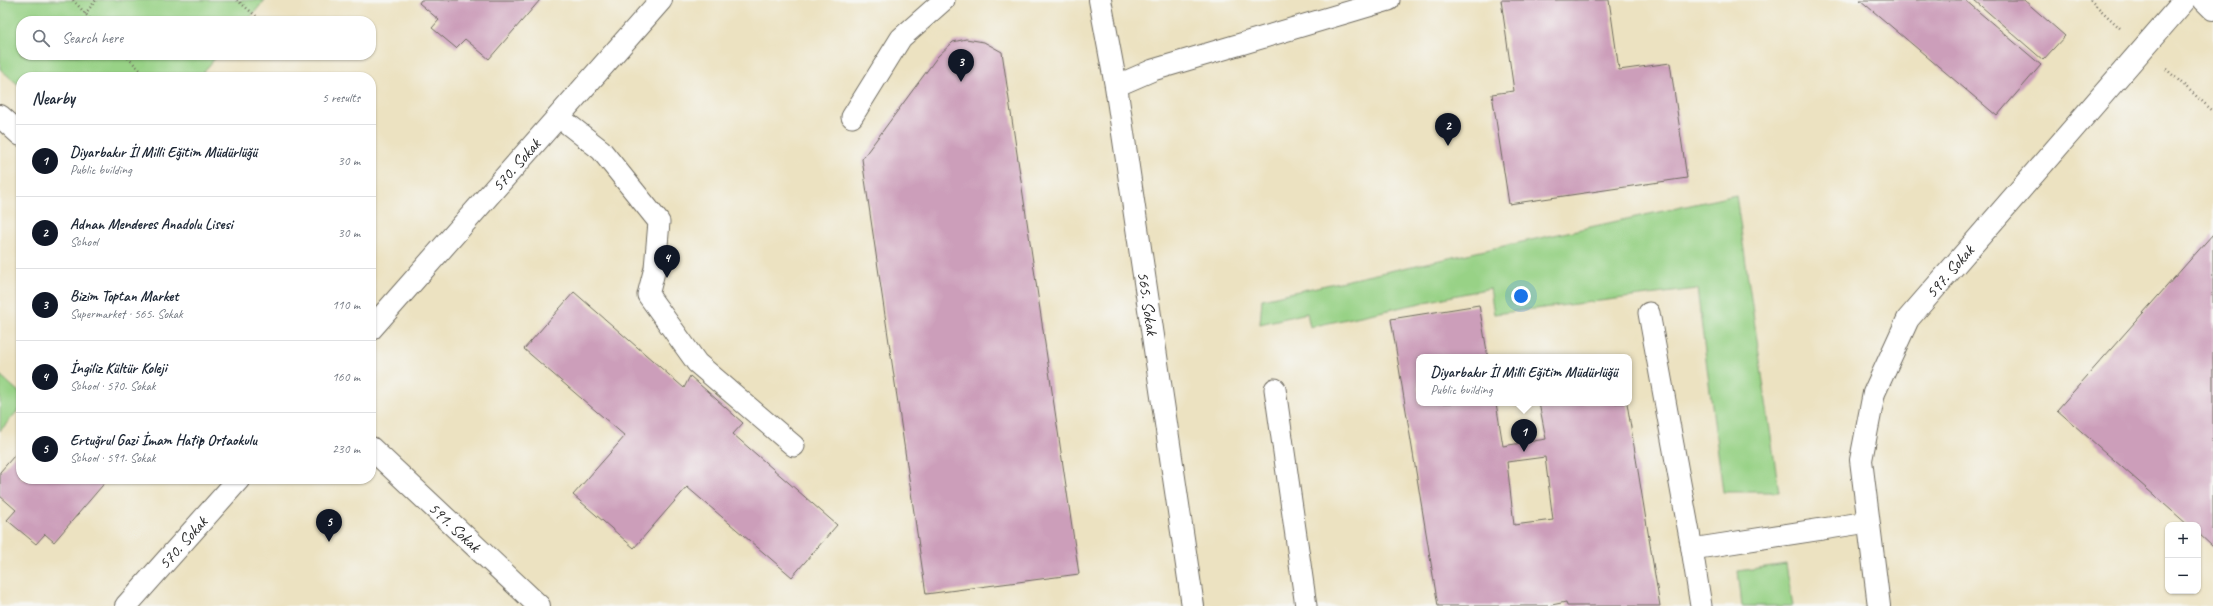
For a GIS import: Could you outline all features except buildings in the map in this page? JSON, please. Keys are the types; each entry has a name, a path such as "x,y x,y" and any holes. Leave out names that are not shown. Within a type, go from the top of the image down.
{"street":[{"name":"570. Sokak","path":"376,323 661,0"},
{"name":"565. Sokak","path":"1100,0 1116,86 1193,606"},
{"name":"597. Sokak","path":"1879,606 1861,460 1874,393 1908,318 2185,0"},
{"path":"2204,0 2213,8"},
{"path":"0,116 16,130"},
{"name":"591. Sokak","path":"376,453 539,606"},
{"name":"570. Sokak","path":"126,606 235,484"}],"lane":[{"path":"852,117 901,38 944,0"},
{"path":"1116,86 1153,70 1389,0"},
{"path":"559,117 601,150 659,222 655,268 648,295 652,301 697,363 794,446"},
{"path":"1649,313 1701,606"},
{"path":"1275,390 1306,606"},
{"path":"1692,549 1868,522"}],"path":[{"path":"73,0 85,14 96,0"},
{"path":"237,0 256,16"},
{"path":"130,60 142,72"}],"green space":[{"path":"0,0 265,0 251,16 16,16 16,60 214,60 203,72 16,72 16,83 0,69"},
{"path":"1736,195 1779,492 1723,492 1697,289 1494,314 1490,288 1310,327 1307,313 1260,324 1262,299"},
{"path":"0,375 16,389 16,413 0,431"},
{"path":"1786,564 1793,606 1742,606 1738,571"}],"place":[{"name":"Bizim Toptan Market","path":"961,82"},
{"name":"Adnan Menderes Anadolu Lisesi","path":"1448,146"},
{"name":"İngiliz Kültür Koleji","path":"667,278"},
{"name":"Diyarbakır İl Milli Eğitim Müdürlüğü","path":"1524,452"},
{"name":"Ertuğrul Gazi İmam Hatip Ortaokulu","path":"329,542"}]}
